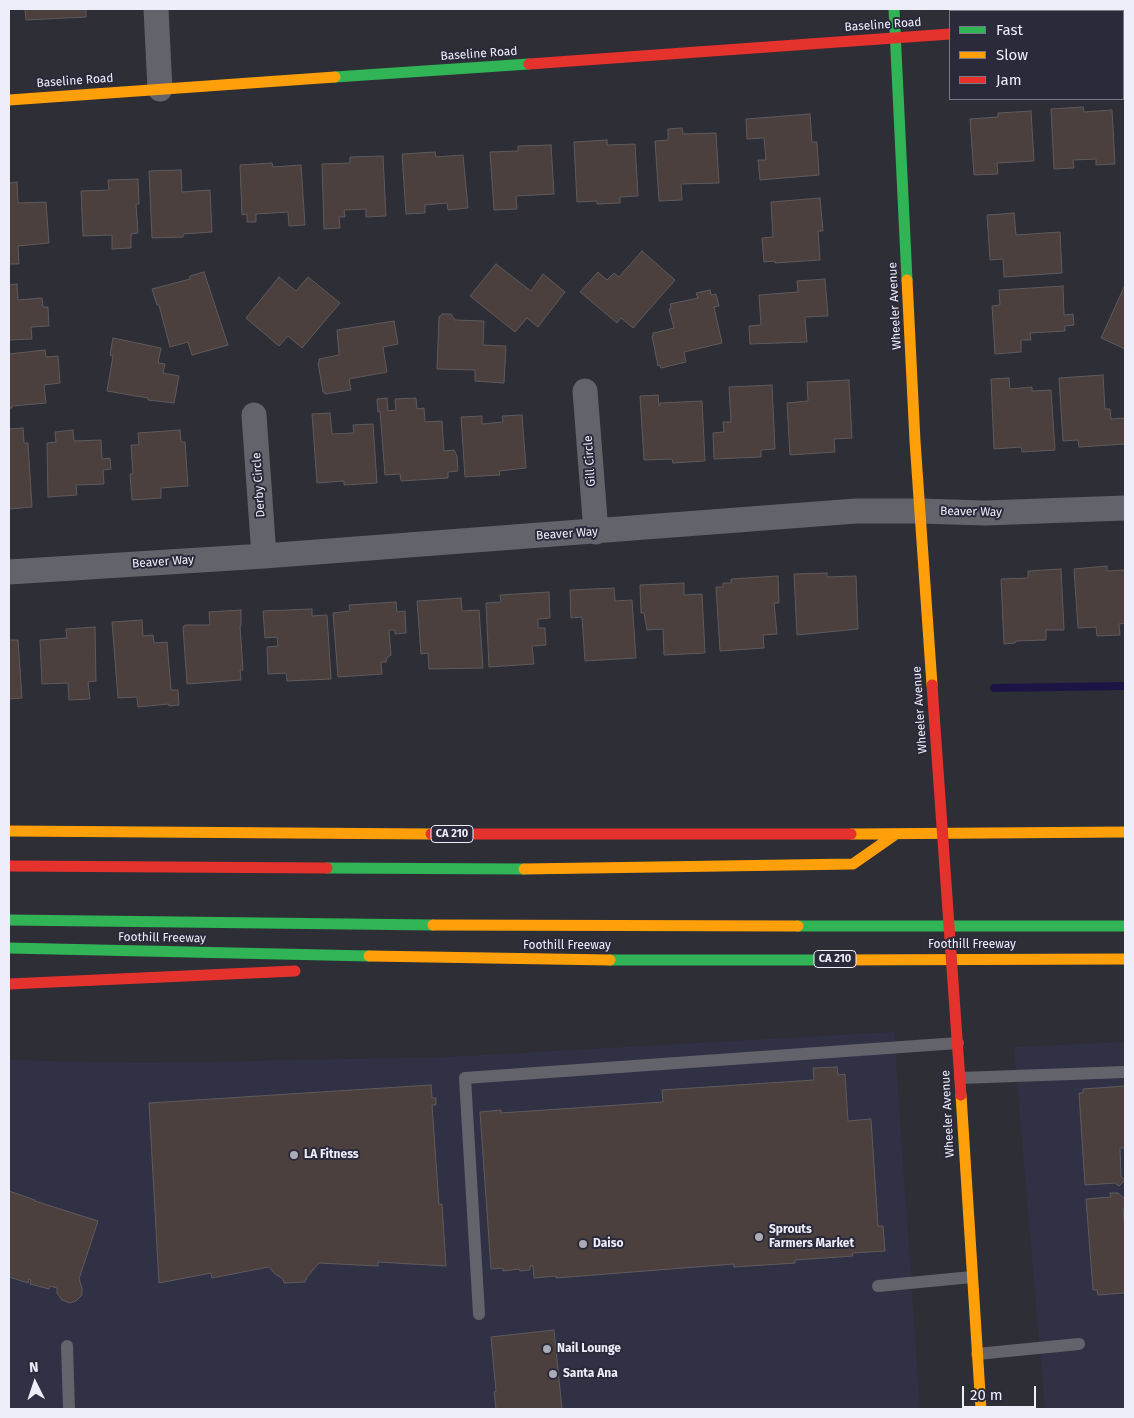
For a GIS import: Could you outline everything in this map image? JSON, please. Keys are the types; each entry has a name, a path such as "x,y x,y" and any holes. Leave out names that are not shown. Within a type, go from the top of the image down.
{"main road":[{"name":"Wheeler Avenue","path":"894,9 920,511 982,1409"},
{"name":"Baseline Road","path":"9,100 949,34"},
{"name":"CA 210","path":"9,831 308,834 1125,832"},
{"path":"9,866 561,869 853,864 896,834"},
{"path":"9,920 481,926 1125,926"},
{"name":"Foothill Freeway","path":"9,948 544,960 1125,958"},
{"path":"375,968 544,960"},
{"path":"9,984 306,971"}],"street":[{"path":"156,9 160,89"},
{"name":"Gill Circle","path":"585,391 596,532"},
{"name":"Derby Circle","path":"254,415 264,556"},
{"name":"Beaver Way","path":"9,572 264,556 856,511 985,513 1125,508"}],"lane":[{"path":"479,1314 465,1078 958,1043"},
{"path":"960,1078 1125,1072"},
{"path":"878,1286 972,1277"},
{"path":"977,1354 1080,1344"},
{"path":"67,1346 69,1409"}],"shaded area":[{"path":"894,1032 920,1409 9,1409 9,1060 144,1063 448,1057"},
{"path":"1125,1042 1125,1409 1045,1409 1014,1047"}],"building":[{"path":"25,9 86,9 86,17 26,20"},
{"path":"1083,107 1084,112 1112,110 1115,164 1096,165 1096,159 1073,160 1074,168 1054,169 1051,109"},
{"path":"1031,111 1034,161 997,163 998,174 974,175 970,119 998,117 998,113"},
{"path":"810,114 812,142 817,142 819,175 760,180 758,160 766,160 764,138 747,139 746,119"},
{"path":"682,128 683,134 716,133 719,183 681,184 682,200 659,201 655,141 668,140 668,129"},
{"path":"607,140 607,145 635,144 638,196 620,197 620,203 597,204 597,201 577,202 574,142"},
{"path":"551,145 554,194 516,196 517,209 494,210 490,152 518,151 518,146"},
{"path":"435,152 436,157 463,155 468,208 448,210 447,203 425,205 425,213 406,214 402,154"},
{"path":"383,156 386,216 366,217 366,209 344,210 345,217 339,217 340,228 324,229 322,164 350,163 350,157"},
{"path":"272,163 273,167 301,165 305,225 289,226 288,212 256,214 256,222 247,222 247,214 242,215 240,165"},
{"path":"181,170 182,192 210,190 212,232 183,234 183,237 152,238 149,171"},
{"path":"138,179 139,204 136,204 138,233 131,234 131,248 112,249 112,235 83,236 81,191 109,190 108,180"},
{"path":"17,182 18,203 46,202 49,243 18,246 19,264 9,264 9,183"},
{"path":"820,198 823,231 818,231 820,260 764,262 762,238 773,237 771,202"},
{"path":"1014,213 1016,235 1060,232 1062,273 1004,277 1003,259 990,260 987,215"},
{"path":"642,251 675,280 633,328 621,318 617,323 580,292 598,272 607,280 614,273 619,277"},
{"path":"496,264 531,291 543,274 565,292 538,327 527,318 515,332 470,296"},
{"path":"204,272 228,345 192,355 188,342 170,347 159,305 157,305 152,289 190,279 190,276"},
{"path":"279,277 296,291 308,277 340,303 302,348 288,336 279,346 246,318"},
{"path":"825,279 828,316 805,317 807,342 750,344 749,326 761,325 759,295 798,292 797,281"},
{"path":"17,284 18,300 42,298 43,307 48,307 49,326 31,327 32,339 9,340 9,285"},
{"path":"1125,285 1125,349 1101,338"},
{"path":"1063,286 1064,315 1073,314 1074,325 1065,326 1065,331 1030,333 1031,340 1021,340 1021,352 995,354 992,306 1000,305 999,290"},
{"path":"710,290 711,295 716,294 719,306 714,307 722,343 684,352 686,362 661,368 660,365 658,366 652,336 653,333 674,328 669,309 671,308 670,304 698,298 696,293"},
{"path":"442,314 451,314 455,320 484,321 483,345 506,346 504,383 475,381 475,370 437,369 439,317"},
{"path":"394,321 398,344 383,347 387,372 349,379 351,390 325,394 323,392 318,363 319,359 339,355 337,330"},
{"path":"113,338 161,348 158,363 165,364 163,373 179,376 174,403 148,400 148,398 107,391 113,356 110,355"},
{"path":"45,350 46,357 58,356 60,383 44,385 46,403 12,406 12,408 9,408 9,354"},
{"path":"1103,375 1105,409 1110,409 1111,419 1125,418 1125,444 1079,447 1078,440 1063,441 1059,378"},
{"path":"1009,378 1010,389 1032,387 1032,391 1051,390 1055,450 1022,452 1021,447 994,449 991,379"},
{"path":"849,380 852,438 834,439 835,452 790,455 787,403 808,401 807,382"},
{"path":"772,385 775,449 761,450 761,457 714,459 713,433 724,432 723,422 731,422 729,387"},
{"path":"658,395 659,406 660,403 702,401 705,461 673,463 672,459 644,460 640,396"},
{"path":"387,398 388,411 396,410 395,399 416,398 417,409 424,408 425,422 442,421 444,451 454,450 457,456 458,471 448,472 448,478 401,481 400,474 385,475 380,411 378,412 377,399"},
{"path":"330,413 332,434 354,433 353,425 373,424 377,483 344,485 344,481 317,483 312,414"},
{"path":"522,415 526,468 499,471 500,475 465,477 461,417 482,416 482,424 503,422 502,416"},
{"path":"23,428 24,443 28,443 32,507 9,509 9,429"},
{"path":"73,430 74,441 101,440 102,459 110,458 111,469 103,470 104,484 76,485 77,495 48,497 47,443 56,442 55,432"},
{"path":"180,430 181,442 185,442 188,486 161,488 161,498 132,500 130,474 133,474 131,445 139,445 138,433"},
{"path":"1107,566 1107,571 1125,570 1125,623 1119,624 1120,635 1097,636 1096,627 1078,628 1074,569"},
{"path":"1061,569 1064,630 1046,630 1046,640 1016,641 1015,643 1004,644 1001,579 1028,578 1028,571"},
{"path":"827,573 827,577 856,576 858,629 797,635 794,574"},
{"path":"778,576 779,603 774,603 777,634 763,635 764,648 720,651 716,587 723,587 723,583 731,583 731,579"},
{"path":"684,583 684,595 702,594 705,653 664,655 663,629 647,630 644,613 641,613 640,585"},
{"path":"614,588 615,601 632,600 636,658 585,661 582,617 571,618 570,590"},
{"path":"549,592 550,618 538,619 538,628 545,628 546,645 532,646 534,664 489,667 486,603 501,602 500,595"},
{"path":"461,598 462,611 479,610 483,668 429,669 428,653 421,654 417,601"},
{"path":"396,602 397,612 405,611 406,633 395,634 395,630 389,630 391,655 387,658 386,662 381,662 382,674 338,677 333,613 350,611 349,605"},
{"path":"312,609 312,616 327,615 331,679 287,681 286,673 268,674 267,647 278,646 277,637 265,638 263,611"},
{"path":"241,610 240,626 243,670 240,670 241,680 187,684 183,627 185,625 210,625 209,612"},
{"path":"142,620 143,636 153,635 154,643 167,642 171,690 178,690 179,705 138,707 137,697 118,698 112,622"},
{"path":"95,627 96,681 88,682 90,699 69,700 68,683 42,684 40,640 67,638 66,629"},
{"path":"9,640 18,640 22,698 9,699"},
{"path":"837,1067 838,1075 845,1074 848,1121 871,1119 878,1226 883,1226 885,1251 852,1253 853,1256 795,1260 795,1263 734,1267 734,1264 556,1278 556,1276 534,1278 533,1266 530,1266 530,1270 520,1271 519,1269 503,1271 503,1268 491,1269 480,1112 501,1110 501,1113 663,1102 662,1090 814,1080 813,1068"},
{"name":"LA Fitness","path":"431,1085 432,1098 436,1098 436,1105 432,1105 439,1205 442,1204 446,1266 378,1262 378,1266 319,1263 305,1282 284,1283 283,1279 269,1267 212,1278 211,1273 159,1283 149,1103"},
{"path":"1125,1086 1125,1148 1120,1148 1121,1177 1125,1180 1119,1186 1115,1183 1085,1185 1079,1093 1083,1093 1083,1089"},
{"path":"9,1191 98,1221 79,1279 82,1295 76,1301 70,1303 62,1300 57,1293 57,1288 50,1286 49,1289 30,1284 31,1280 29,1279 28,1283 9,1277"},
{"path":"1110,1193 1118,1193 1125,1199 1125,1208 1123,1208 1125,1293 1098,1295 1097,1290 1093,1290 1086,1199 1111,1197"},
{"path":"554,1330 562,1409 496,1409 491,1337"}],"waterway":[{"path":"994,688 1125,686"}],"traffic: fast":[{"path":"894,9 907,280"},
{"path":"335,77 529,64"},
{"path":"327,868 524,869"},
{"path":"9,920 433,925"},
{"path":"798,926 1125,926"},
{"path":"9,948 369,956"},
{"path":"610,960 831,960"}],"traffic: slow":[{"path":"9,100 335,77"},
{"path":"907,280 915,441 932,685"},
{"path":"9,831 431,834"},
{"path":"851,834 1125,832"},
{"path":"524,869 853,864 896,834"},
{"path":"433,925 798,926"},
{"path":"369,956 610,960"},
{"path":"831,960 1125,959"},
{"path":"961,1095 981,1409"}],"traffic: jam":[{"path":"529,64 949,34"},
{"path":"932,685 961,1095"},
{"path":"431,834 851,834"},
{"path":"9,866 327,868"},
{"path":"9,984 295,971"}],"place":[{"name":"LA Fitness","path":"294,1155"},
{"name":"Sprouts Farmers Market","path":"759,1237"},
{"name":"Daiso","path":"583,1244"},
{"name":"Nail Lounge","path":"547,1349"},
{"name":"Santa Ana","path":"553,1374"}]}
